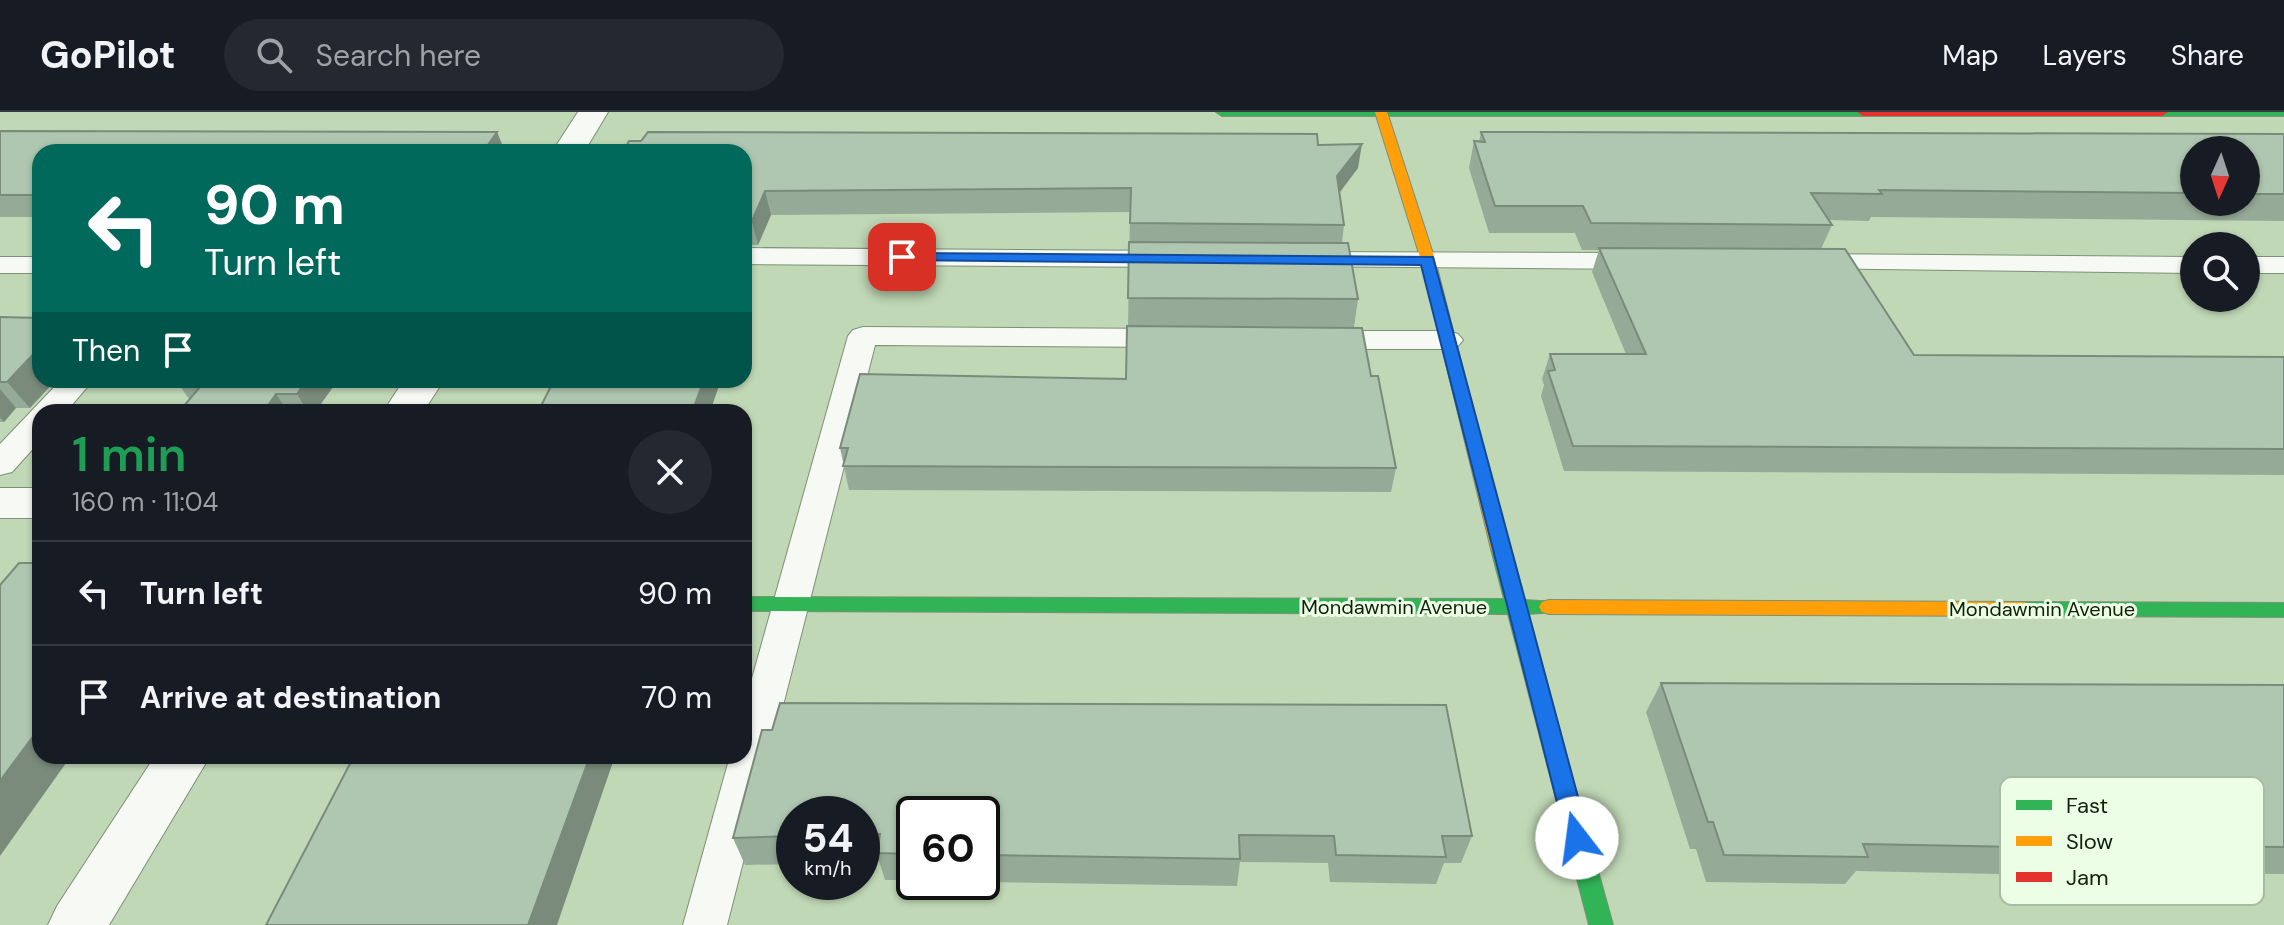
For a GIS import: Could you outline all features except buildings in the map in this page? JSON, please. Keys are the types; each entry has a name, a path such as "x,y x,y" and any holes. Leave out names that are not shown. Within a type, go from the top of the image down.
{"main road":[{"path":"1222,112 2284,112"},
{"path":"1381,112 1428,260 1515,607 1601,925"},
{"name":"Mondawmin Avenue","path":"752,604 2284,610"}],"street":[{"path":"573,144 593,112"},
{"path":"0,503 32,503"},
{"path":"77,925 179,764"}],"lane":[{"path":"752,256 1201,259"},
{"path":"1280,259 1667,261"},
{"path":"1779,262 2180,265"},
{"path":"0,265 32,265"},
{"path":"2260,265 2284,265"},
{"path":"752,750 863,336 1206,339"},
{"path":"1283,339 1448,340"},
{"path":"56,404 70,388"},
{"path":"0,464 32,430"},
{"path":"705,925 748,764"}],"traffic: fast":[{"path":"1222,112 1863,112"},
{"path":"2162,112 2284,112"},
{"path":"1500,549 1601,925"},
{"path":"752,604 1549,607"},
{"path":"2024,609 2284,610"}],"traffic: slow":[{"path":"1381,112 1428,260 1500,549"},
{"path":"1549,607 2024,609"}],"traffic: jam":[{"path":"1863,112 2162,112"}],"route":[{"path":"902,257 1428,260 1577,838"}]}
